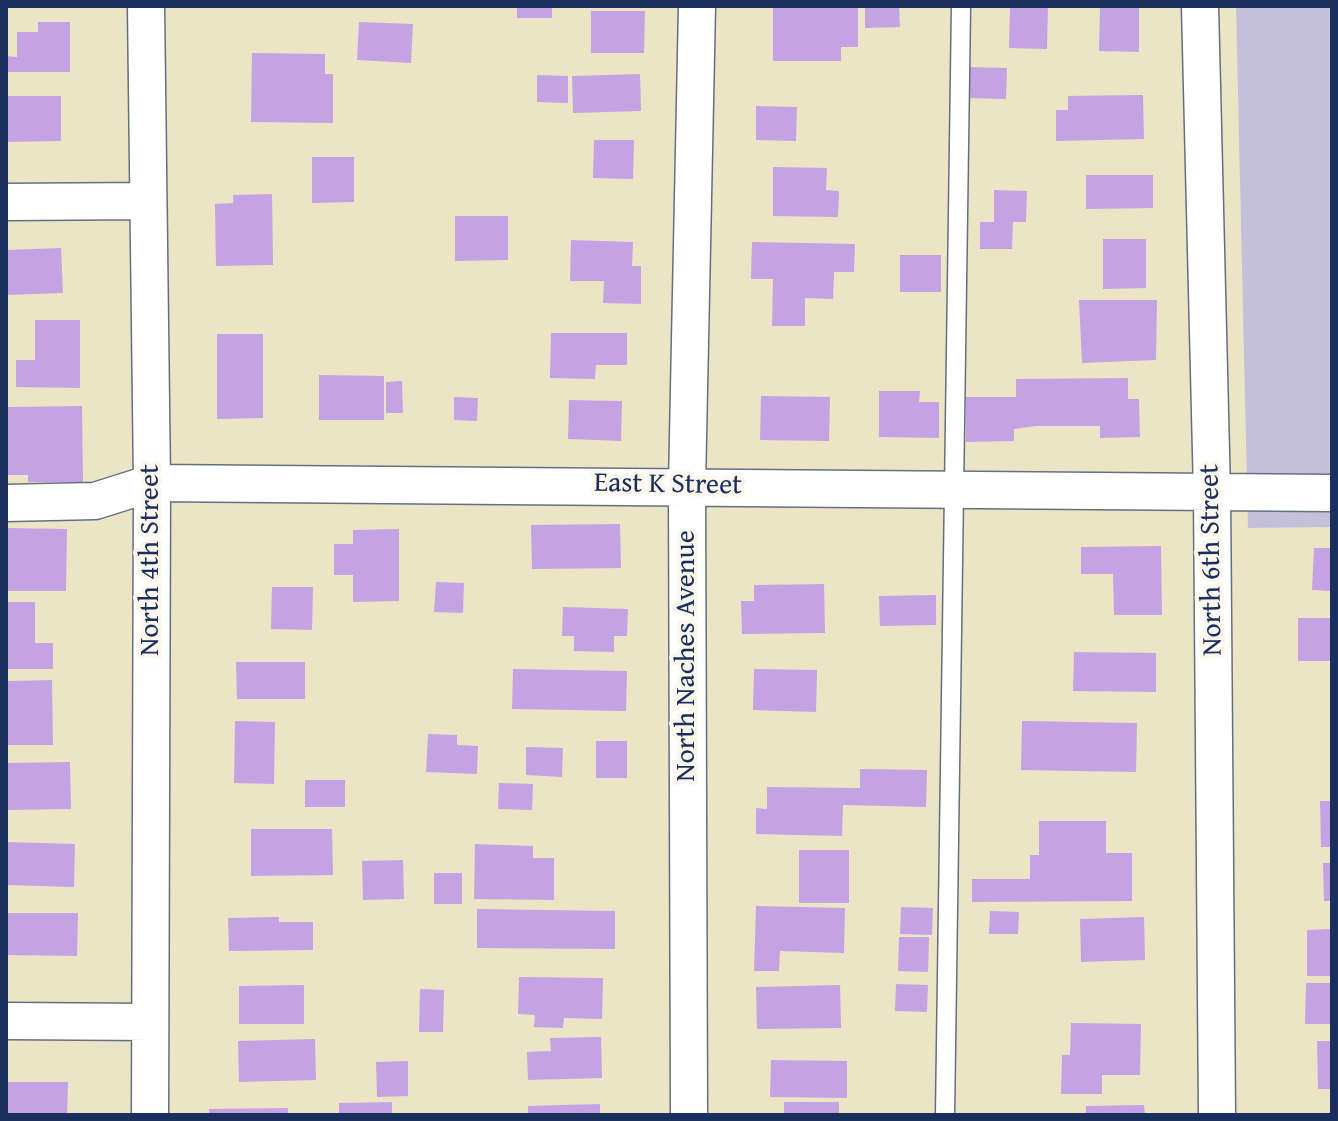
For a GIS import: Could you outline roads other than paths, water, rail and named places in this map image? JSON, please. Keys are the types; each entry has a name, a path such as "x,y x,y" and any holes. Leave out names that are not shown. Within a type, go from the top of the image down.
{"street":[{"name":"North 4th Street","path":"146,6 152,483 150,1115"},
{"name":"North Naches Avenue","path":"689,1115 687,485 697,6"},
{"name":"North 6th Street","path":"1200,6 1212,493 1217,1115"},
{"path":"6,202 147,201"},
{"name":"East K Street","path":"6,503 95,501 152,483 687,485 953,491 1332,493"},
{"path":"6,1021 150,1022"}],"lane":[{"path":"945,1115 961,6"}]}
